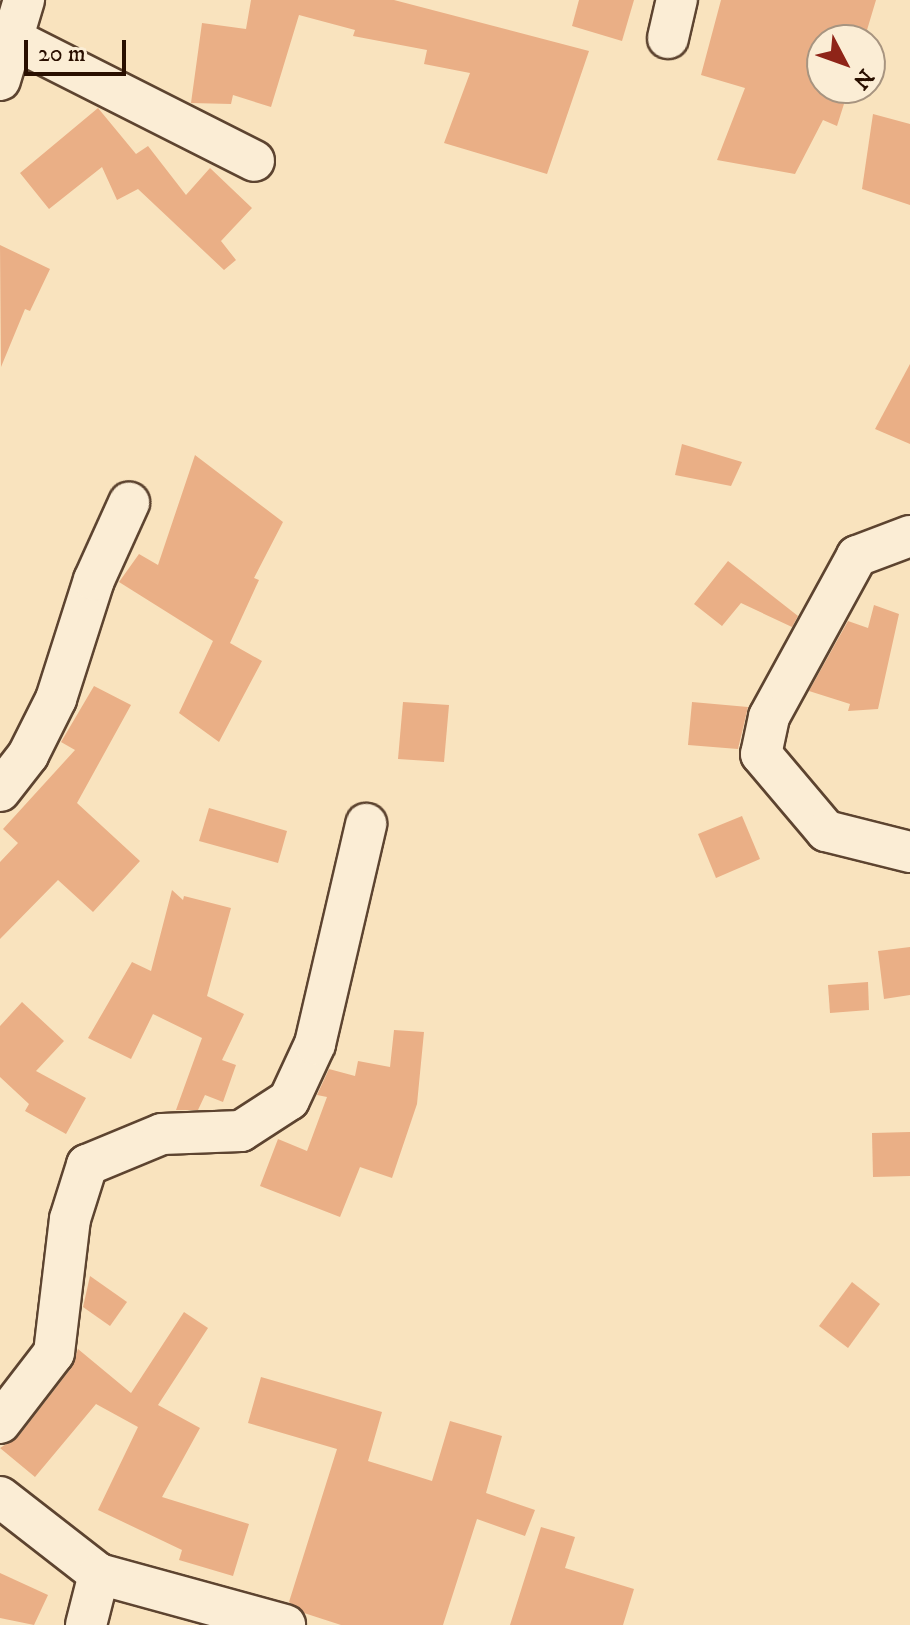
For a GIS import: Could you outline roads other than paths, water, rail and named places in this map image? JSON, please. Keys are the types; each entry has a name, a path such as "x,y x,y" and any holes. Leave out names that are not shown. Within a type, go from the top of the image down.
{"street":[{"path":"0,80 24,0"},
{"path":"668,38 677,0"},
{"path":"13,39 254,161"},
{"path":"0,791 28,755 56,699 94,580 129,503"},
{"path":"910,536 857,556 769,717 761,754 826,831 910,852"},
{"path":"0,1423 54,1353 70,1219 87,1165 162,1134 241,1131 289,1100 315,1044 366,824"},
{"path":"0,1497 99,1574 285,1625"},
{"path":"86,1625 99,1574"}]}
